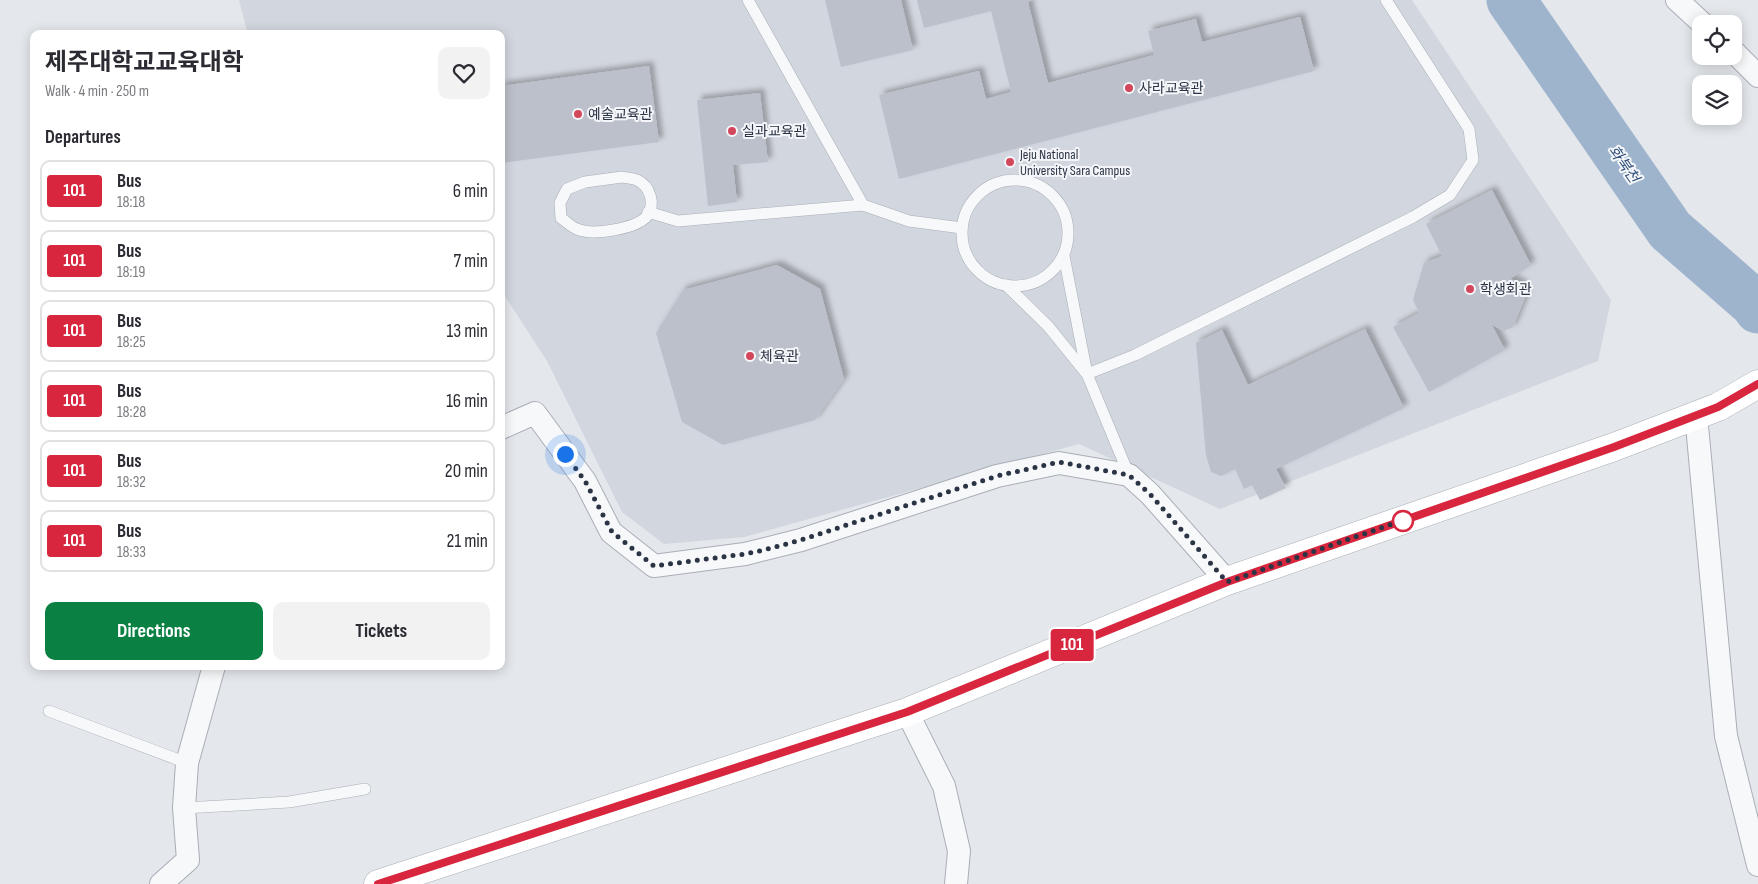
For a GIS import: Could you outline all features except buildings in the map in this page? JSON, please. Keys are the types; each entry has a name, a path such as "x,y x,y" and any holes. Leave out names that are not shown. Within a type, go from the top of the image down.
{"main road":[{"path":"378,884 907,712 1227,582 1614,447 1708,411 1758,384"}],"street":[{"path":"1676,0 1693,15"},
{"path":"1742,60 1758,76"},
{"path":"1708,411 1726,736 1758,865"},
{"path":"505,426 535,413 585,481 612,532 654,566 764,550 801,540 997,476 1059,462 1129,475 1150,494 1227,582"},
{"path":"161,884 188,860 184,808 187,763 213,670"},
{"path":"907,712 944,786 959,850 956,884"}],"lane":[{"path":"748,0 863,205"},
{"path":"1087,374 1134,355 1412,217 1450,195 1473,160 1469,128 1386,0"},
{"path":"622,178 636,179 648,189 652,202 648,212 646,216 633,226 598,232 577,230 561,218 560,203 568,189 585,182 622,178"},
{"path":"1021,180 1045,189 1062,207 1068,223 1068,240 1064,256 1054,270 1040,280 1023,285 1006,285 991,280 978,272 968,259 963,244 962,228 966,212 975,198 988,187 1004,181 1021,180"},
{"path":"648,212 678,221 863,205 909,221 962,228"},
{"path":"1064,256 1087,374 1129,475"},
{"path":"1006,285 1048,326 1087,374"},
{"path":"49,711 187,763"},
{"path":"184,808 290,802 365,789"}],"shaded area":[{"name":"Jeju National University Sara Campus","path":"239,0 1412,0 1611,300 1598,361 1220,509 1079,444 744,537 664,544 622,512 547,361 505,296 505,30 247,30"}],"waterway":[{"name":"화북천","path":"1511,0 1670,230 1755,304 1758,309"}],"bus line":[{"name":"101","path":"378,884 907,712 1227,582 1614,447 1718,407 1758,384"}],"place":[{"name":"사라교육관","path":"1129,88"},
{"name":"예술교육관","path":"578,114"},
{"name":"실과교육관","path":"732,131"},
{"name":"Jeju National University Sara Campus","path":"1010,162"},
{"name":"학생회관","path":"1470,289"},
{"name":"체육관","path":"750,356"}],"route":[{"path":"565,454 585,481 612,532 654,566 764,550 801,540 997,476 1059,462 1129,475 1150,494 1227,582 1412,517 1403,521"}]}
